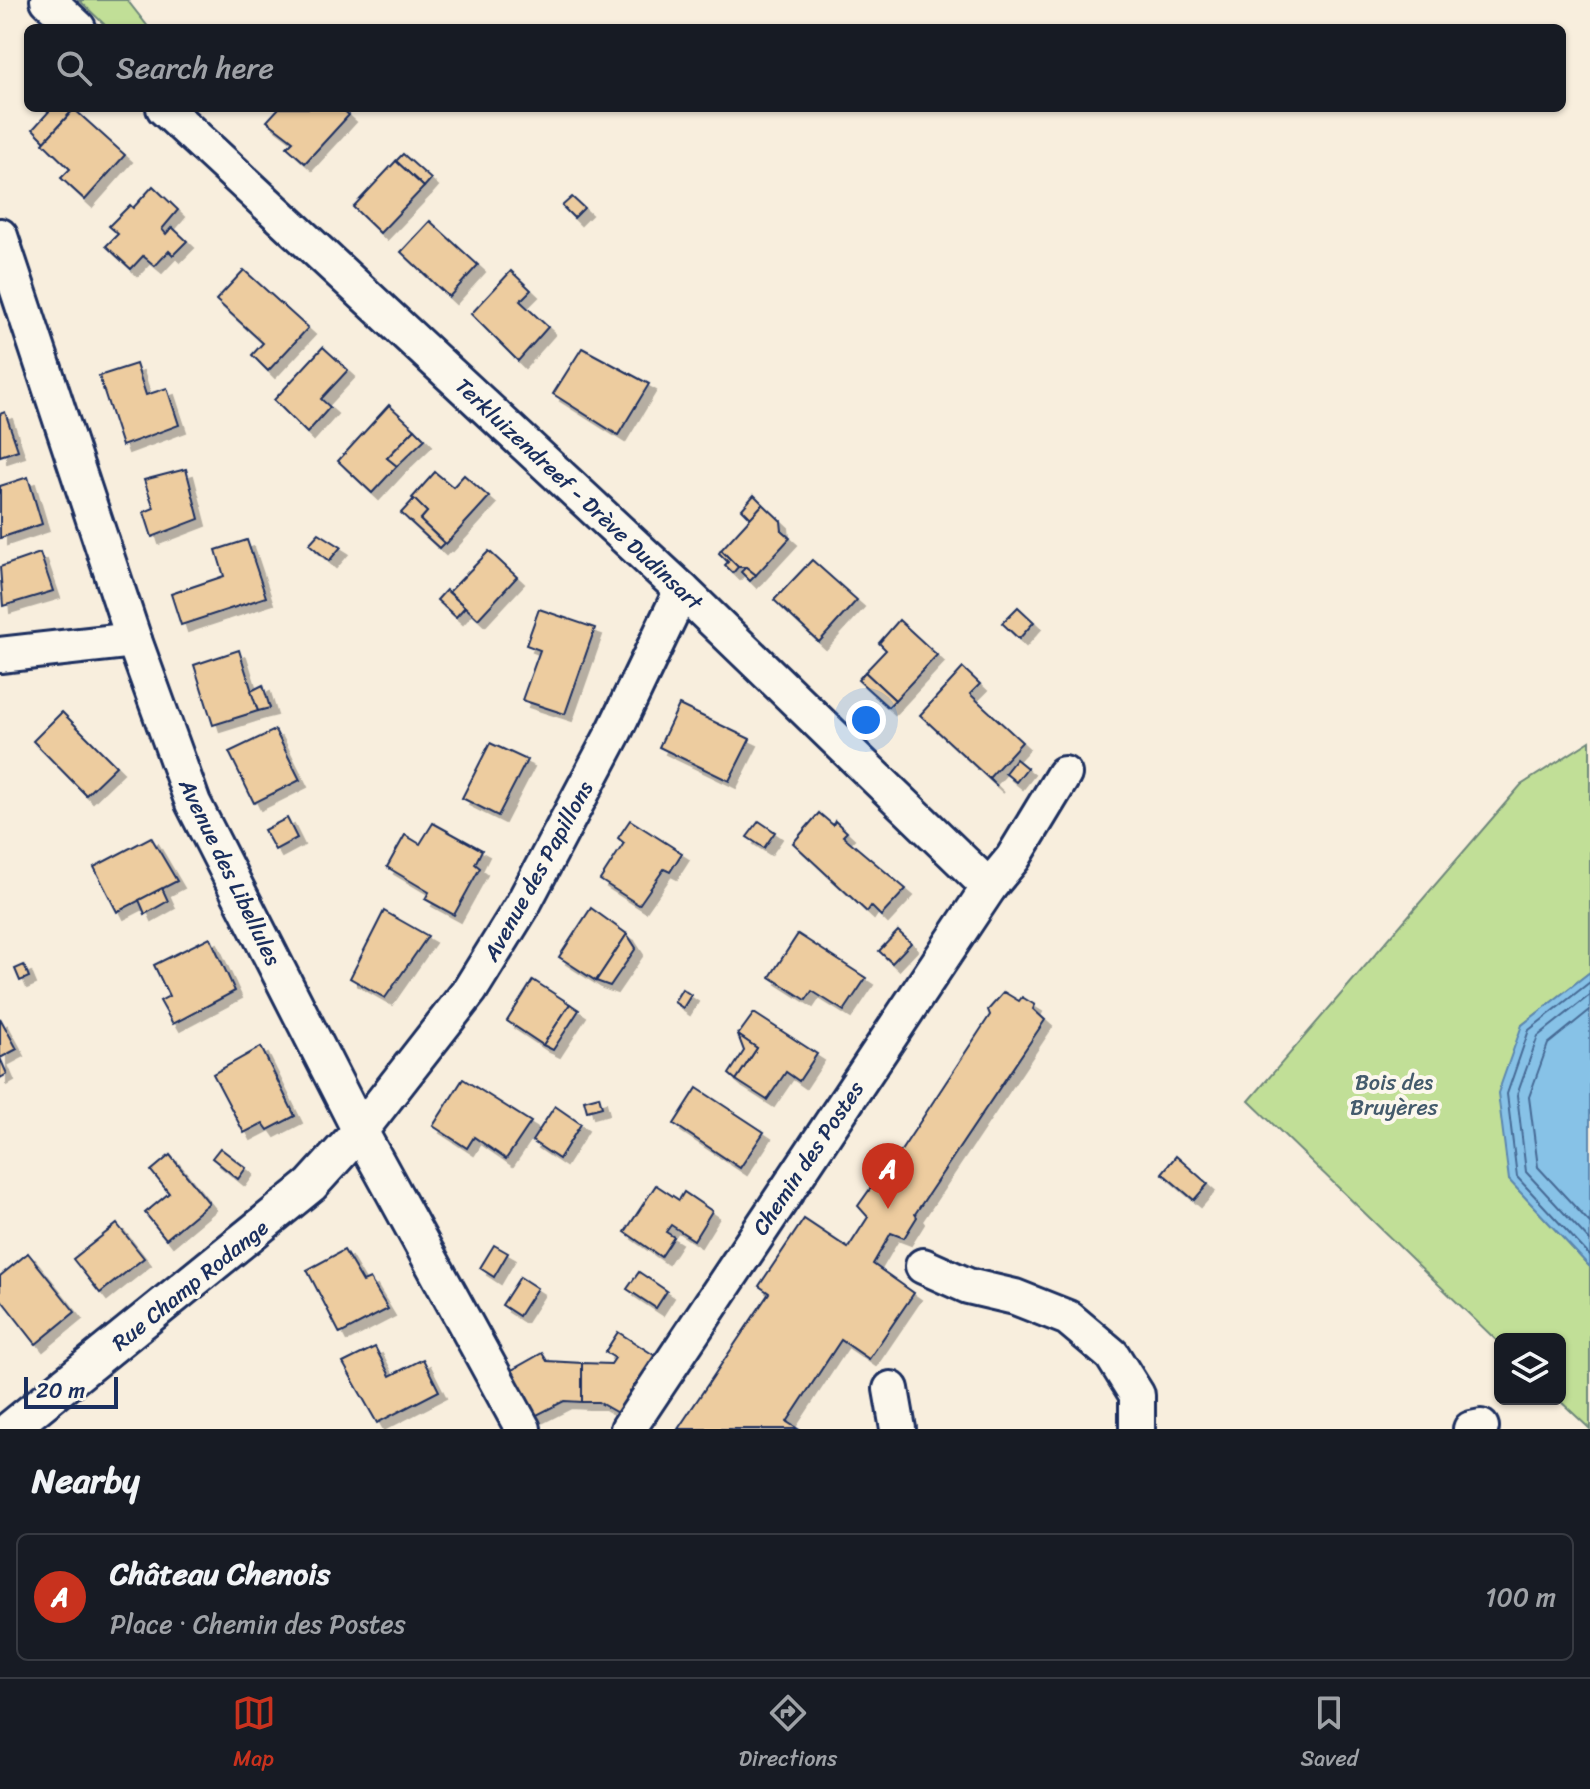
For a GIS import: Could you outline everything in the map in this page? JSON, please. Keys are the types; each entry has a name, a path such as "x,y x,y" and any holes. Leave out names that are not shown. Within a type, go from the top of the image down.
{"street":[{"path":"48,0 74,24"},
{"name":"Terkluizendreef - Drève Dudinsart","path":"168,112 682,590 989,887"},
{"name":"Avenue des Libellules","path":"0,236 134,640 193,803 360,1131 523,1429"},
{"name":"Avenue des Papillons","path":"360,1131 470,990 522,906 615,730 682,590"},
{"path":"0,655 134,640"},
{"name":"Chemin des Postes","path":"628,1429 989,887 1013,858 1064,774"},
{"name":"Rue Champ Rodange","path":"10,1429 311,1185 360,1131"},
{"path":"923,1266 968,1286 1015,1297 1068,1318 1112,1355 1137,1395 1137,1429"},
{"path":"891,1389 898,1429"}],"green space":[{"path":"79,0 127,0 146,24 104,24"},
{"name":"Bois des Bruyères","path":"1590,741 1590,972 1522,1025 1509,1180 1590,1267 1590,1429 1564,1405 1566,1333 1494,1333 1494,1338 1249,1101 1521,785"}],"water":[{"path":"1590,972 1590,1267 1509,1180 1498,1093 1522,1025"}],"building":[{"path":"48,112 71,112 45,141 33,129"},
{"path":"71,112 77,112 125,155 85,200 61,178 70,169 43,143"},
{"path":"275,112 346,112 349,115 305,163 287,147 293,141 267,121"},
{"path":"403,154 431,179 424,187 396,161"},
{"path":"396,161 424,187 380,233 353,207"},
{"path":"153,186 178,210 162,229 166,234 172,227 187,241 173,255 169,251 155,266 143,256 131,269 106,246 118,234 109,226 130,205 133,208"},
{"path":"572,197 584,208 574,218 562,206"},
{"path":"430,221 478,265 449,297 401,252"},
{"path":"244,270 308,328 268,371 252,355 263,343 216,300"},
{"path":"511,271 531,290 520,301 548,327 518,361 471,314"},
{"path":"323,347 348,370 321,399 330,407 307,433 274,400"},
{"path":"582,348 649,384 618,435 553,394"},
{"path":"136,364 146,395 167,388 179,425 122,446 99,376"},
{"path":"389,405 415,429 387,458 397,466 372,493 338,461"},
{"path":"5,412 18,450 0,456 0,414"},
{"path":"415,429 425,439 397,466 387,458"},
{"path":"186,469 199,519 152,537 144,512 154,508 144,480"},
{"path":"435,472 453,487 464,475 489,497 446,544 420,520 427,512 412,498"},
{"path":"28,477 42,524 0,538 0,486"},
{"path":"754,495 763,504 751,518 742,509"},
{"path":"414,499 427,512 420,520 444,543 439,548 401,513"},
{"path":"763,504 781,521 782,531 790,538 756,575 746,567 738,567 721,550"},
{"path":"319,533 341,547 329,561 309,544"},
{"path":"247,540 266,597 181,625 171,594 224,576 216,550"},
{"path":"721,550 738,567 733,573 725,565 728,562 719,553"},
{"path":"489,551 517,577 478,619 449,592"},
{"path":"40,553 53,591 3,606 0,567"},
{"path":"812,560 857,600 819,642 774,600"},
{"path":"746,567 756,575 750,581 741,572"},
{"path":"446,590 465,607 456,617 437,600"},
{"path":"1018,607 1034,622 1019,639 1002,623"},
{"path":"539,609 595,628 565,714 522,700 540,650 526,645"},
{"path":"899,620 937,655 895,700 865,672 886,650 879,643"},
{"path":"239,650 258,711 213,725 194,665"},
{"path":"963,668 980,684 970,694 1022,742 989,778 997,786 920,715"},
{"path":"865,672 895,700 888,707 858,680"},
{"path":"263,685 270,708 258,711 251,691"},
{"path":"679,705 750,739 729,781 659,747"},
{"path":"62,712 116,766 86,795 33,741"},
{"path":"275,730 300,780 254,803 229,752"},
{"path":"490,743 527,760 498,816 462,798"},
{"path":"1016,759 1027,768 1016,782 1005,773"},
{"path":"819,813 833,825 835,821 847,832 843,836 906,889 881,916 871,906 867,912 793,843"},
{"path":"287,818 297,838 275,850 264,830"},
{"path":"630,820 682,853 670,872 664,869 639,905 600,880 624,843 618,838"},
{"path":"759,821 775,832 764,848 747,837"},
{"path":"433,823 482,850 475,864 480,868 454,915 425,899 429,892 387,867 405,835 420,844"},
{"path":"151,837 177,881 117,912 94,867"},
{"path":"162,888 168,901 145,914 139,900"},
{"path":"591,908 627,934 596,981 559,957"},
{"path":"384,911 428,936 385,998 350,978"},
{"path":"898,931 911,943 892,963 879,951"},
{"path":"627,934 636,948 610,986 596,981"},
{"path":"798,934 866,978 844,1011 812,991 806,1000 770,977"},
{"path":"210,937 235,991 173,1024 160,1001 169,996 154,965"},
{"path":"24,965 29,977 20,981 15,969"},
{"path":"533,980 570,1004 543,1045 507,1021"},
{"path":"682,989 691,995 683,1008 674,1002"},
{"path":"1004,992 1019,1001 1022,997 1035,1005 1033,1009 1045,1020 915,1214 917,1217 904,1238 891,1233 873,1264 914,1293 869,1359 841,1340 787,1422 798,1429 678,1429 769,1293 759,1286 804,1219 848,1248 868,1217 858,1206 870,1189 876,1189 990,1015 988,1010"},
{"path":"570,1004 579,1010 553,1050 543,1045"},
{"path":"754,1013 817,1054 799,1081 786,1072 767,1100 736,1080 757,1048 738,1035"},
{"path":"0,1018 17,1049 0,1058"},
{"path":"738,1035 757,1048 736,1080 729,1074 744,1051"},
{"path":"261,1047 295,1116 268,1130 263,1123 244,1133 213,1074"},
{"path":"0,1058 7,1074 0,1078"},
{"path":"463,1079 531,1122 506,1159 474,1137 467,1148 433,1126"},
{"path":"697,1088 764,1132 740,1168 674,1124"},
{"path":"599,1096 602,1107 587,1111 584,1100"},
{"path":"555,1106 581,1124 559,1159 532,1141"},
{"path":"220,1148 246,1168 238,1179 212,1158"},
{"path":"170,1155 209,1203 166,1239 145,1213 169,1193 151,1171"},
{"path":"1176,1156 1208,1184 1194,1200 1162,1173"},
{"path":"656,1185 679,1200 684,1192 712,1211 694,1240 671,1225 666,1232 674,1237 661,1257 625,1232"},
{"path":"117,1224 144,1258 100,1293 73,1259"},
{"path":"494,1245 508,1253 494,1277 480,1268"},
{"path":"344,1250 363,1282 370,1279 388,1309 340,1334 307,1270"},
{"path":"28,1253 75,1312 36,1344 0,1298 0,1276"},
{"path":"639,1272 667,1291 656,1308 627,1289"},
{"path":"520,1277 537,1288 519,1316 502,1305"},
{"path":"618,1332 660,1359 621,1415 598,1402 582,1402 582,1363 611,1364 615,1358 605,1352"},
{"path":"375,1347 390,1376 423,1359 439,1391 377,1423 343,1363"},
{"path":"542,1353 547,1361 582,1363 582,1402 564,1401 535,1416 512,1370"}],"place":[{"name":"Château Chenois","path":"888,1209"}]}
